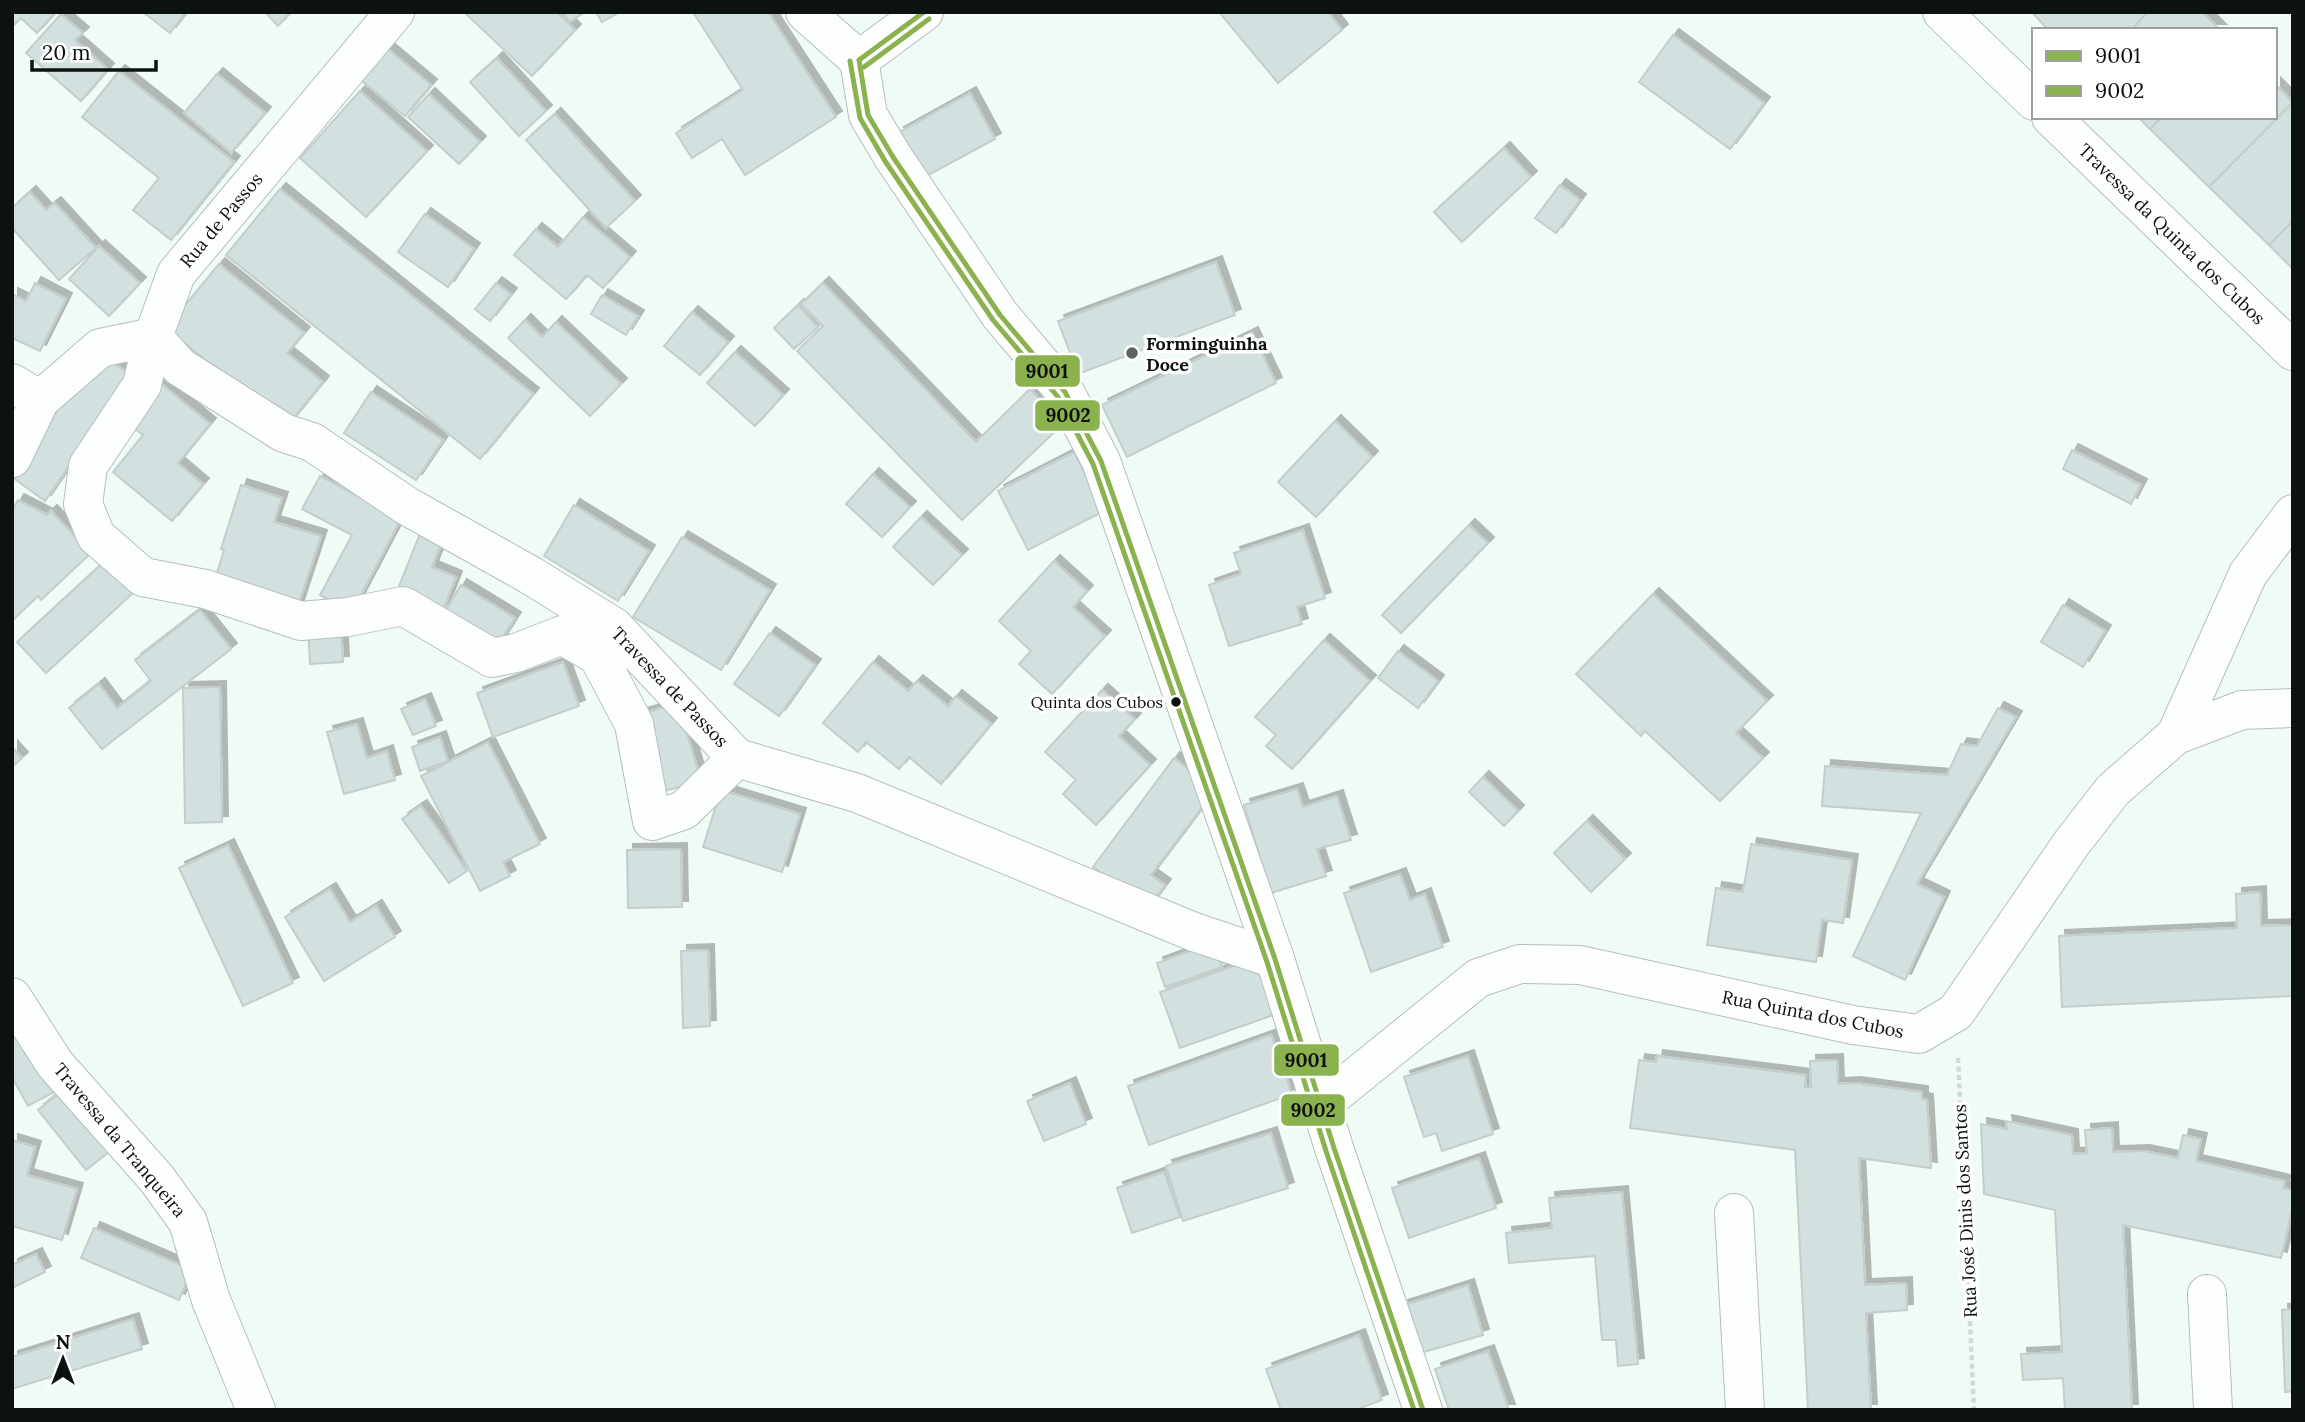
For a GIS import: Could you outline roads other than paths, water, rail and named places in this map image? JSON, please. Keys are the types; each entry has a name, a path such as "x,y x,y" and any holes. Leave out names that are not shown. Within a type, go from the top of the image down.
{"street":[{"name":"Rua de Passos","path":"396,12 176,274 153,337 142,385 89,466 83,504 96,536 143,577 205,589 301,621 348,617 403,606 492,658 516,653 562,635 598,656 634,724 652,821 684,810 737,758"},
{"path":"805,12 859,60 868,115 1000,315 1065,392 1101,461 1275,959 1334,1148 1423,1410"},
{"path":"859,60 924,12"},
{"path":"1942,12 2032,99"},
{"name":"Travessa da Quinta dos Cubos","path":"2053,119 2293,351"},
{"path":"12,458 26,391 100,348 153,337"},
{"name":"Travessa de Passos","path":"153,337 180,367 284,433 312,442 407,506 530,575 614,627 737,758 857,793 1194,932 1275,959"},
{"path":"2176,735 2248,573 2293,514"},
{"name":"Rua Quinta dos Cubos","path":"1321,1105 1478,978 1520,964 1580,965 1853,1025 1919,1034 1956,1012 2071,844 2113,790 2176,735 2242,710 2293,708"},
{"name":"Travessa da Tranqueira","path":"12,997 55,1064 157,1179 188,1222 211,1300 256,1410"},
{"path":"1734,1213 1745,1410"},
{"path":"2207,1294 2213,1410"}],"place":[{"name":"Forminguinha Doce","path":"1132,353"},
{"name":"Quinta dos Cubos","path":"1176,702"}]}
